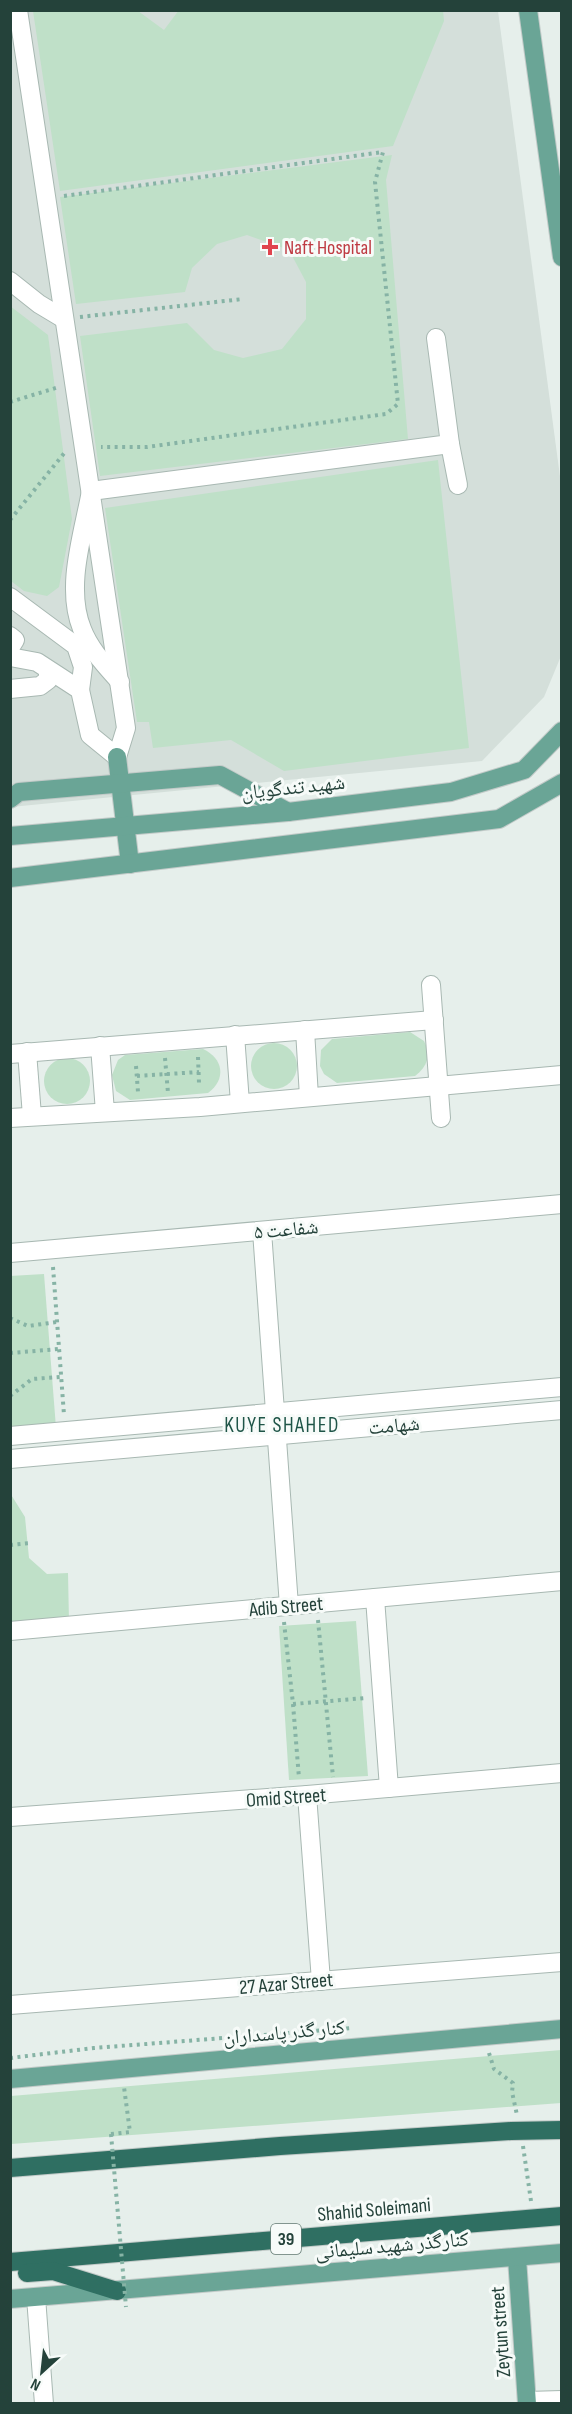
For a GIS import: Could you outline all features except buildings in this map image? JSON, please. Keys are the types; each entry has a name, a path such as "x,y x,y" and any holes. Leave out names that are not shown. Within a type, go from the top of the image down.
{"highway":[{"path":"10,2168 511,2130 561,2130"},
{"name":"Shahid Soleimani","path":"10,2262 561,2217"},
{"path":"10,2274 53,2271 122,2299"}],"main road":[{"path":"528,10 561,257"},
{"name":"شهید تندگویان","path":"10,836 288,812 451,792 524,770 561,731"},
{"path":"117,757 122,783 130,864"},
{"path":"10,799 19,792 220,775 288,812"},
{"path":"10,878 499,819 561,783"},
{"path":"451,792 458,824"},
{"name":"کنار گذر پاسداران","path":"10,2079 561,2029"},
{"name":"کنارگذر شهید سلیمانی","path":"10,2299 36,2297 122,2299 561,2253"},
{"name":"Zeytun street","path":"517,2258 527,2402"}],"street":[{"path":"10,597 76,646 83,667 80,690 90,735 117,757 126,728 120,682 18,10"},
{"path":"10,281 39,304 64,319"},
{"path":"436,338 450,444 458,485"},
{"path":"91,491 450,444"},
{"path":"91,491 74,588 81,629 96,654 120,682"},
{"path":"10,636 15,640 10,648"},
{"path":"10,657 37,662 80,690"},
{"path":"10,689 40,686 48,680 48,670"},
{"path":"90,735 113,737 126,728"},
{"path":"431,985 441,1118"},
{"path":"32,1116 19,1053 434,1020"},
{"path":"305,1030 309,1097"},
{"path":"235,1035 240,1103"},
{"path":"100,1046 105,1112"},
{"path":"10,1118 240,1103 561,1075"},
{"name":"شفاعت ۵","path":"10,1253 561,1204"},
{"path":"262,1231 277,1435 285,1606"},
{"name":"شهامت","path":"10,1436 561,1387"},
{"name":"شهامت","path":"10,1459 561,1410"},
{"name":"Adib Street","path":"10,1631 561,1581"},
{"path":"375,1598 388,1788"},
{"name":"Omid Street","path":"10,1817 303,1791 334,1793 561,1773"},
{"path":"303,1791 321,1981"},
{"name":"27 Azar Street","path":"10,2005 561,1962"},
{"path":"36,2297 44,2403"},
{"path":"527,2402 561,2400"}],"path":[{"path":"10,520 67,451 84,448 159,446 386,414 398,404 375,182 383,152 45,199"},
{"path":"64,319 243,299"},
{"path":"10,402 74,382"},
{"path":"164,1041 169,1108"},
{"path":"198,1054 199,1083"},
{"path":"136,1066 138,1092"},
{"path":"137,1076 199,1072"},
{"path":"51,1249 65,1431"},
{"path":"10,1318 28,1326 57,1322"},
{"path":"10,1353 59,1348"},
{"path":"10,1396 32,1379 61,1377"},
{"path":"10,1545 31,1543"},
{"path":"316,1603 334,1793"},
{"path":"285,1606 292,1704 303,1791"},
{"path":"292,1704 382,1696"},
{"path":"10,2058 119,2046 358,2027"},
{"path":"119,2046 130,2132 111,2134 122,2299"}],"shaded area":[{"name":"Naft Hospital","path":"11,11 498,11 561,484 561,656 544,697 482,761 11,807"}],"green space":[{"path":"179,10 339,12 443,10 444,21 393,146 60,191 33,11 138,11 164,30"},
{"path":"392,155 386,180 408,439 100,476 80,336 187,323 214,350 243,358 282,349 306,319 306,282 289,250 247,235 217,244 192,268 185,292 76,304 60,197"},
{"path":"10,306 48,335 72,519 59,587 47,596 24,591 11,581"},
{"path":"438,460 469,748 284,771 231,740 153,748 149,722 137,722 105,508"},
{"path":"410,1032 424,1041 428,1056 423,1068 415,1076 337,1083 324,1074 320,1066 321,1050 332,1039"},
{"path":"274,1043 283,1044 291,1049 296,1057 296,1075 291,1083 283,1088 274,1089 265,1088 257,1083 252,1075 251,1066 252,1057 257,1049 265,1044"},
{"path":"203,1049 215,1058 220,1069 218,1081 208,1093 130,1100 116,1091 112,1075 118,1060 125,1055"},
{"path":"67,1058 76,1059 84,1064 89,1072 89,1090 84,1098 76,1103 67,1104 58,1103 50,1098 45,1090 44,1081 45,1072 50,1064 58,1059"},
{"path":"44,1274 56,1428 11,1432 10,1276"},
{"path":"10,1493 25,1517 29,1558 47,1574 68,1573 69,1622 11,1628"},
{"path":"356,1621 368,1776 289,1780 279,1626"},
{"path":"561,2050 561,2103 11,2144 11,2096"}],"place":[{"name":"Naft Hospital","path":"270,247"}],"district":[{"name":"KUYE SHAHED","path":"282,1425"}]}
